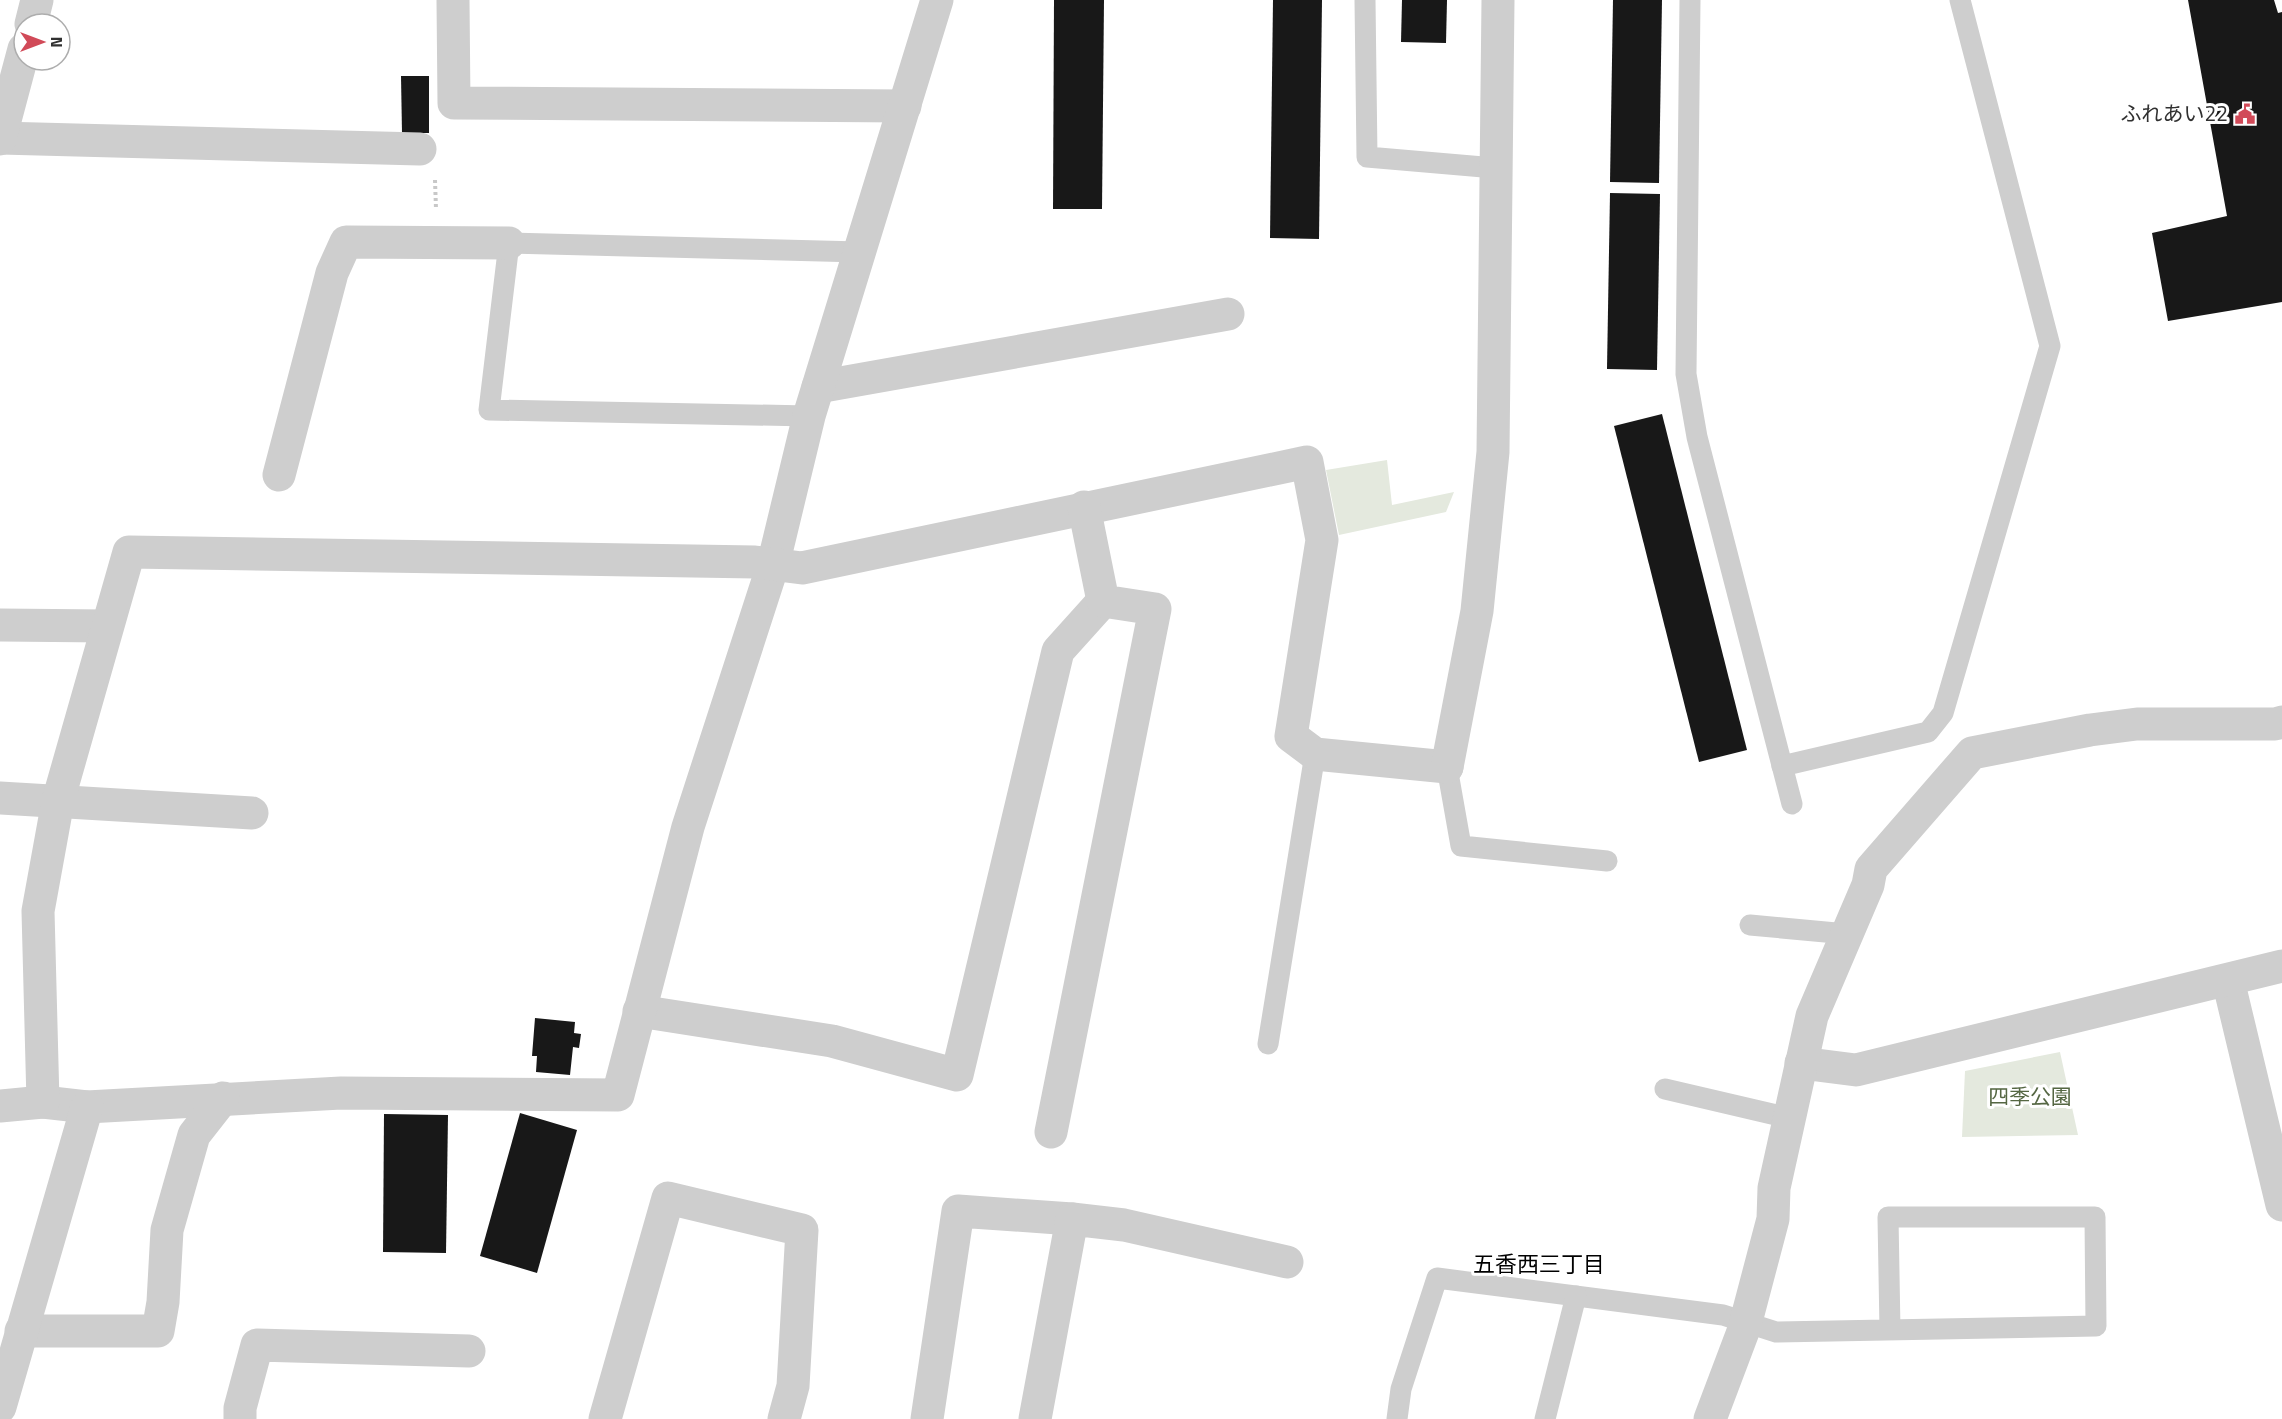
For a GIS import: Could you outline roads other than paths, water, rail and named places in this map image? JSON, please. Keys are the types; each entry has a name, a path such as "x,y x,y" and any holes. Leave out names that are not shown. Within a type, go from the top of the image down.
{"street":[{"path":"453,0 454,103 905,106"},
{"path":"0,1106 43,1102 87,1107 341,1093 618,1095 688,827 773,565 813,401 937,0"},
{"path":"43,1102 38,911 58,801 129,552 755,562 802,568 1307,462 1322,540 1291,736 1315,754 1447,767 1477,611 1493,452 1498,0"},
{"path":"18,72 0,138 420,149"},
{"path":"279,475 332,273 346,242 509,243"},
{"path":"813,401 1228,314"},
{"path":"1084,507 1103,600"},
{"path":"639,1011 832,1041 957,1075 1058,651 1103,600"},
{"path":"1051,1132 1155,609 1103,600"},
{"path":"0,625 107,626"},
{"path":"1710,1419 1746,1322 1773,1219 1774,1188 1812,1016 1868,885 1870,869 1972,753 2090,730 2137,724 2275,724 2282,722"},
{"path":"0,798 252,813"},
{"path":"1801,1063 1856,1070 2282,966"},
{"path":"2228,980 2282,1205"},
{"path":"21,1331 158,1331 163,1302 167,1230 194,1135 223,1098"},
{"path":"0,1407 87,1107"},
{"path":"605,1419 668,1198 802,1230 793,1386 784,1419"},
{"path":"927,1419 958,1210 1124,1224 1287,1262"},
{"path":"1035,1419 1072,1219"},
{"path":"240,1419 240,1408 257,1345 469,1351"}],"lane":[{"path":"1365,0 1367,157 1495,168"},
{"path":"1690,0 1686,374 1697,437 1792,804"},
{"path":"1782,766 1928,732 1943,713 2050,346 1960,0"},
{"path":"813,401 489,410 509,243 860,252"},
{"path":"1268,1044 1315,754"},
{"path":"1447,767 1461,846 1607,861"},
{"path":"1750,925 1847,934"},
{"path":"1665,1089 1789,1118"},
{"path":"1397,1419 1401,1389 1437,1278 1723,1315 1776,1332 1890,1330 2096,1326 2095,1217 1888,1217 1890,1330"},
{"path":"1545,1419 1576,1296"}],"place":[{"name":"ふれあい22","path":"2245,114"}],"district":[{"name":"五香西三丁目","path":"1539,1264"}],"park label":[{"name":"四季公園","path":"2030,1097"}]}
